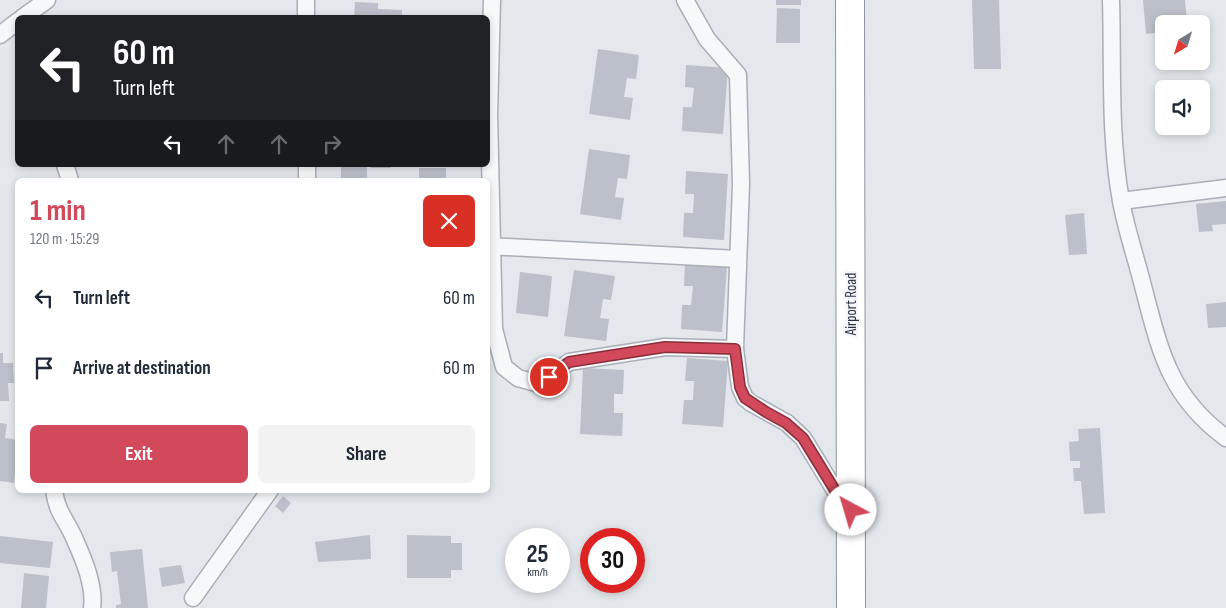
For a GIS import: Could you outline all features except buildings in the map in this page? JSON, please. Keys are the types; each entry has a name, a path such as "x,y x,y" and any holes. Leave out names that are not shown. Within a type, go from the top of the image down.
{"highway":[{"name":"Airport Road","path":"850,0 851,608"}],"street":[{"path":"30,15 47,0"},
{"path":"306,0 306,15"},
{"path":"490,77 492,0"},
{"path":"685,0 707,39 738,75 741,184 735,349 740,387 745,398 786,423 803,438 836,492 851,510"},
{"path":"1111,0 1114,131 1121,201 1156,336 1170,376 1190,405 1211,427 1226,438"},
{"path":"0,36 15,24"},
{"path":"1121,201 1226,188"},
{"path":"735,349 665,347 569,362 549,377 536,383 518,378 504,366 494,328 490,246 738,259"},
{"path":"54,493 56,506 75,539 94,595 92,608"},
{"path":"193,598 268,493"}],"route":[{"path":"549,377 569,362 665,347 735,349 740,387 745,398 786,423 803,438 836,492 851,510"}]}
